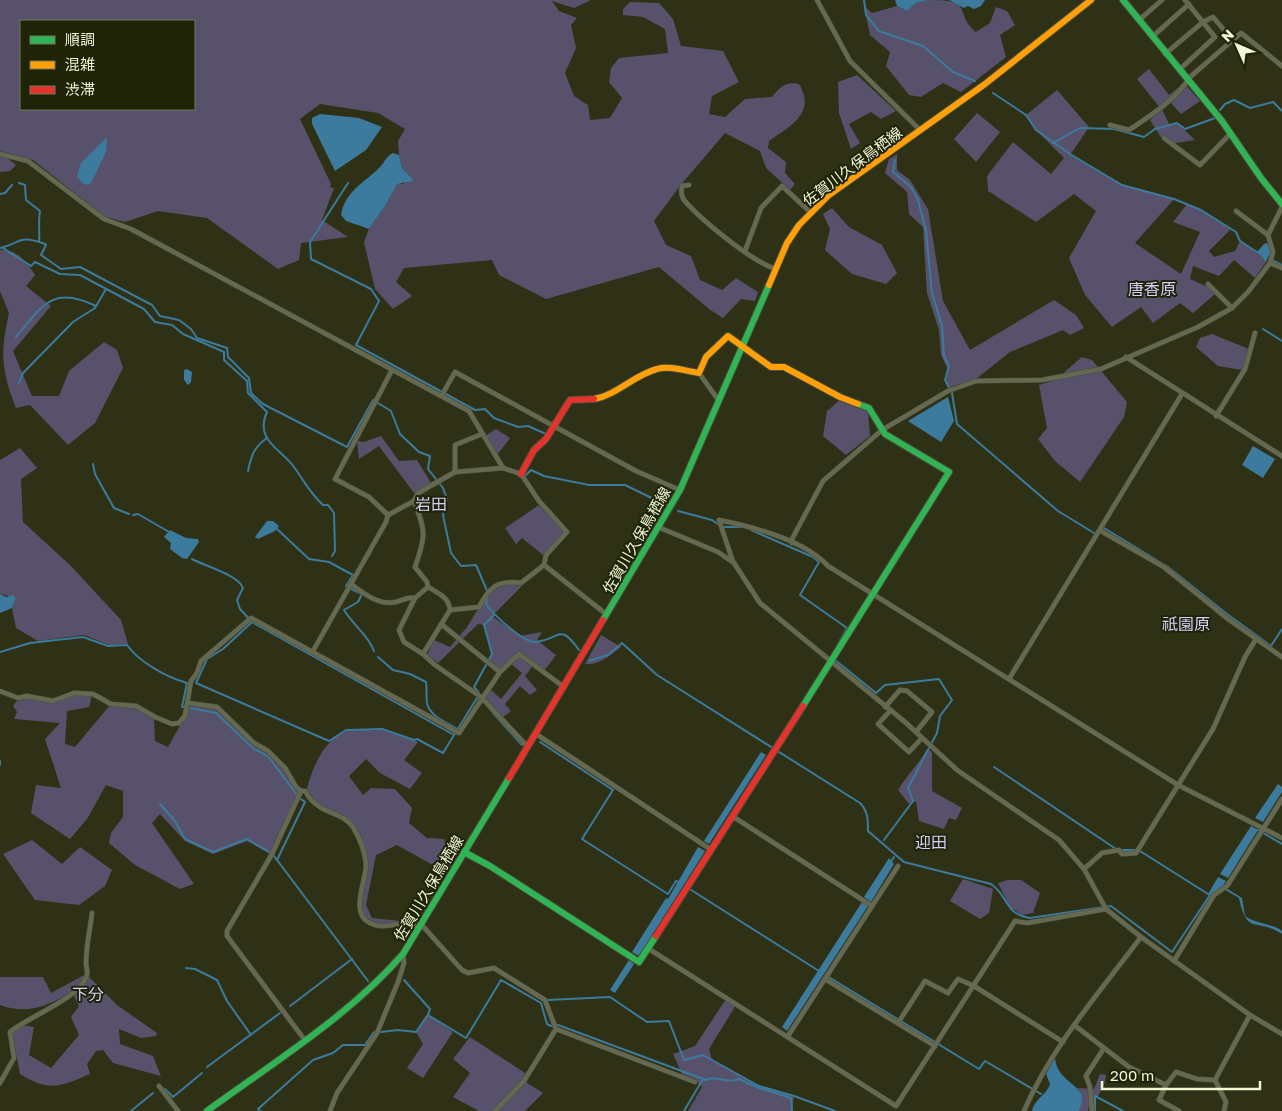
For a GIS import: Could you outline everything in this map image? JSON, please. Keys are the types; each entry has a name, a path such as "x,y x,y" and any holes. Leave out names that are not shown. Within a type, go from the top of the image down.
{"street":[{"path":"817,0 850,61 921,131"},
{"name":"佐賀川久保鳥栖線","path":"207,1111 355,1002 388,971 402,954 536,734 680,490 700,448 787,243 809,211 827,196 921,131 1091,0"},
{"path":"1123,0 1231,133 1282,205 1268,235"},
{"path":"1139,20 1162,0"},
{"path":"1178,70 1214,37 1185,0"},
{"path":"1152,36 1189,4"},
{"path":"1165,54 1203,22 1213,17 1224,30"},
{"path":"1110,125 1129,130 1150,117 1241,33 1282,66"},
{"path":"1164,138 1200,165 1231,133"},
{"path":"0,154 28,161 104,220 131,229 392,370 444,393 469,411 504,468"},
{"path":"689,185 682,186 683,199 714,228 744,251 776,269"},
{"path":"744,251 761,208 782,186 809,211"},
{"path":"792,543 792,538 823,481 882,430 950,390 976,381 1051,378 1101,369 1198,327 1232,308 1248,292 1270,263 1273,252 1268,235 1236,211"},
{"path":"1270,263 1282,268"},
{"path":"1208,284 1232,308"},
{"path":"1216,416 1245,369 1254,333"},
{"path":"464,852 490,866 639,962 778,746 949,472 882,430 869,408 840,397 784,367 771,367 728,336 711,350 699,373"},
{"path":"1126,357 1216,416 1282,456"},
{"path":"522,472 534,450 546,439 570,400 596,399 617,391 656,369 666,368 699,373 719,401"},
{"path":"388,515 369,498 335,479 392,370"},
{"path":"444,393 455,372 636,471 680,490"},
{"path":"1009,679 1182,394"},
{"path":"455,472 455,445 482,434"},
{"path":"313,651 386,522 388,515 414,501 418,493 433,483 455,472 504,468 522,472 539,501 567,532 546,555 544,566 521,583 504,581 490,590 479,606 450,610 424,654"},
{"path":"414,501 424,528 424,541 415,567 428,587 445,596 450,610"},
{"path":"1282,838 1178,785 873,595 828,566 817,554 750,526 719,520 734,563 760,603 833,659 958,770 1060,840 1084,869 1105,907 1141,937 1250,1015 1282,1034"},
{"path":"658,527 718,552 734,563"},
{"path":"1101,530 1164,567 1228,619 1282,657"},
{"path":"544,566 606,614"},
{"path":"351,584 373,599 395,602 406,597 415,598"},
{"path":"428,587 415,598 399,630 404,642 424,654 434,665 480,699 528,747"},
{"path":"0,691 18,698 27,696 53,701 74,693 93,694 110,704 136,706 172,724 179,723 185,716 191,681 202,661 249,619 313,651 457,732 500,672 519,654 564,687"},
{"path":"441,624 500,672"},
{"path":"1084,869 1102,853 1119,850 1122,854 1136,853 1213,729 1245,656 1256,639"},
{"path":"885,707 900,690 907,691 932,712 916,732"},
{"path":"188,703 217,707 254,744 268,751 285,768 296,787 305,791 311,802 321,810 345,820 352,826 360,842 366,866 360,909 361,916 368,922 378,926 405,924 420,926 462,970 468,973 494,968 545,1000 556,1029 695,1082"},
{"path":"890,711 878,724 909,752 922,738"},
{"path":"536,734 710,849"},
{"path":"302,791 272,854 226,932 227,936 304,1039"},
{"path":"1174,960 1214,895 1225,888 1282,799"},
{"path":"732,816 872,906"},
{"path":"788,1036 898,866"},
{"path":"649,948 896,1106 1015,921 1027,923 1105,907"},
{"path":"0,1083 14,1058 10,1032 83,984 88,973 86,964 92,913"},
{"path":"1024,1111 1034,1089 1074,1025 1141,937"},
{"path":"330,1111 337,1093 377,1033 398,982 404,963 402,954"},
{"path":"825,979 900,1021 935,1046"},
{"path":"900,1021 925,981 948,993 958,980 974,986 1063,1042"},
{"path":"1215,1080 1250,1015"},
{"path":"1074,1025 1129,1067 1166,1086"},
{"path":"495,1111 524,1081 556,1029"},
{"path":"1092,1111 1090,1087 1086,1076 1104,1048"},
{"path":"1179,1111 1159,1100 1176,1072 1197,1079 1215,1080"},
{"path":"1215,1080 1226,1102 1224,1111"},
{"path":"158,1086 178,1111"}],"shaded area":[{"path":"0,0 591,0 574,8 552,1 559,11 577,18 571,25 576,48 565,73 574,96 588,105 590,120 610,118 622,98 609,82 611,68 619,58 668,53 665,29 643,17 623,15 623,9 630,2 659,3 673,19 681,46 723,51 739,82 712,96 709,114 725,117 745,99 772,97 781,88 790,83 799,84 804,94 805,103 803,111 798,118 769,141 768,148 786,162 785,173 795,184 790,190 766,168 760,151 725,133 679,187 654,221 666,245 691,256 700,280 722,290 736,278 758,292 755,301 741,299 723,318 709,309 659,267 546,299 499,275 492,260 404,268 396,282 412,296 393,309 375,289 364,242 369,229 385,206 397,183 403,184 411,177 402,168 399,155 398,141 405,129 378,113 320,104 300,119 331,184 330,187 334,188 322,220 348,237 301,243 299,260 278,269 207,218 158,211 125,222 105,217 33,160 0,151"},
{"path":"929,0 953,2 959,5 962,8 965,19 976,32 990,23 996,7 1007,11 1015,25 1000,35 1006,57 961,92 943,83 921,97 909,95 886,66 890,52 870,35 864,6 872,13 897,6 907,11 916,3"},
{"path":"1149,69 1169,95 1184,83 1200,101 1181,114 1171,103 1162,109 1170,126 1177,123 1195,140 1169,144 1162,139 1150,120 1161,109 1137,79"},
{"path":"857,75 896,111 881,119 871,112 849,124 860,143 851,149 839,113 838,82"},
{"path":"1057,90 1089,127 1070,155 1122,185 1174,199 1135,243 1181,274 1200,232 1173,222 1187,204 1201,210 1231,229 1209,251 1214,257 1235,251 1240,241 1257,252 1266,262 1255,278 1234,260 1219,276 1193,266 1190,279 1208,287 1215,294 1193,313 1180,303 1153,323 1141,307 1112,327 1085,295 1069,258 1096,211 1074,194 1036,222 988,191 987,176 1013,142 1051,174 1064,158 1036,130 1026,115"},
{"path":"977,113 1000,132 976,162 954,139"},
{"path":"0,152 16,165 10,171 0,172"},
{"path":"897,154 897,170 910,180 928,209 943,301 970,350 1054,300 1076,315 1084,328 1070,335 1063,330 1010,352 976,379 950,387 946,381 948,370 941,355 939,330 927,293 923,227 909,214 907,192 885,173 889,159"},
{"path":"832,208 849,227 882,245 897,273 886,284 852,274 825,250 830,229 823,214"},
{"path":"0,250 17,254 25,261 35,275 26,286 51,306 13,351 32,396 59,396 69,371 104,342 117,350 123,368 95,423 68,445 30,405 16,408 11,395 5,372 3,351 9,313 0,291"},
{"path":"1212,334 1249,349 1242,370 1218,366 1196,347 1200,338"},
{"path":"1082,357 1092,360 1127,402 1124,417 1080,482 1055,461 1038,439 1047,428 1039,385 1055,380"},
{"path":"840,400 868,410 870,436 846,455 823,436 827,411"},
{"path":"496,429 510,438 497,455 485,436"},
{"path":"381,436 399,461 417,460 431,483 414,493 379,446 359,459 357,441 364,442"},
{"path":"20,448 37,468 21,479 23,522 70,565 121,620 128,644 109,645 84,635 38,641 16,628 12,608 16,598 0,594 0,460"},
{"path":"539,505 565,532 543,555 522,538 516,544 505,528"},
{"path":"505,583 522,586 492,616 519,636 542,632 537,640 556,655 544,671 534,664 525,676 537,690 530,695 520,686 505,704 511,711 502,718 483,697 489,688 501,699 522,673 510,663 500,672 488,664 492,654 484,625 478,624 438,663 427,655 434,640 450,647 467,627 486,596"},
{"path":"601,635 621,647 599,662 585,664"},
{"path":"73,694 92,695 89,707 67,711 65,744 75,747 110,705 135,707 154,719 155,741 168,747 191,706 216,709 283,768 298,793 270,854 247,841 213,854 185,841 160,814 152,823 194,884 180,889 135,865 109,843 111,833 123,817 123,791 106,785 87,819 70,839 31,813 36,785 61,788 45,739 60,723 14,719 17,712 13,706 19,698 27,697 52,702"},
{"path":"350,730 382,730 418,742 404,760 422,773 410,789 380,773 366,759 349,776 363,795 371,788 395,789 412,808 409,823 427,838 444,839 451,865 447,873 397,845 376,855 366,905 372,918 401,921 420,918 415,925 382,924 364,916 361,908 367,864 354,825 321,806 307,789 312,773 325,747 338,735"},
{"path":"927,749 932,752 932,791 962,808 956,820 949,818 944,829 919,821 916,801 909,804 898,790"},
{"path":"32,840 62,864 80,847 112,870 105,886 79,905 35,900 3,854"},
{"path":"963,879 993,889 989,913 980,919 950,901"},
{"path":"1008,880 1021,880 1040,893 1033,913 1022,915 1010,907 998,883"},
{"path":"86,974 117,1005 157,1033 156,1036 141,1038 119,1029 120,1044 153,1056 161,1076 113,1063 103,1050 96,1051 87,1064 90,1074 70,1082 55,1086 47,1085 30,1080 20,1074 12,1033 21,1025 34,1027 29,1055 51,1068 79,1035 71,1017 79,1006 72,992 37,1008 20,1009 0,1005 0,977 43,977 51,993"},
{"path":"726,999 736,1005 709,1049 712,1060 759,1086 794,1096 792,1111 688,1111 702,1087 696,1080 682,1074 673,1054 695,1046"},
{"path":"428,1015 453,1032 423,1078 407,1068 423,1044 416,1032"},
{"path":"470,1037 525,1073 527,1083 543,1093 525,1111 479,1111 453,1097 470,1073 453,1059"},
{"path":"1100,1074 1106,1075 1104,1085 1097,1098 1090,1100 1088,1111 1079,1111 1081,1093 1077,1088 1094,1089"}],"water":[{"path":"895,0 929,0 916,3 907,11 897,6"},
{"path":"949,0 985,0 981,6 974,9 968,6 964,8"},
{"path":"320,114 359,118 382,127 366,150 335,171 312,124 312,118"},
{"path":"107,137 106,152 91,183 88,185 82,183 77,176 81,163"},
{"path":"393,153 399,155 402,168 413,181 397,184 369,229 346,221 341,215 351,193"},
{"path":"1267,243 1271,251 1266,262 1257,252"},
{"path":"187,369 192,372 191,382 188,385 184,380 184,370"},
{"path":"948,397 954,421 941,442 908,421"},
{"path":"1253,446 1275,459 1263,478 1242,465"},
{"path":"267,521 273,521 279,526 275,531 258,539 255,537"},
{"path":"170,530 186,538 198,539 199,542 187,559 182,558 170,549 171,543 164,537"},
{"path":"0,594 6,597 13,595 16,598 12,608 0,613"},
{"path":"761,752 766,755 709,844 704,841"},
{"path":"1278,784 1282,787 1282,792 1263,822 1255,818"},
{"path":"1251,826 1258,830 1228,878 1220,874"},
{"path":"698,847 705,851 639,956 632,952 666,898 668,899"},
{"path":"889,858 894,864 871,902 864,897"},
{"path":"1218,877 1226,881 1223,886 1242,898 1245,916 1239,898 1222,888 1209,896 1208,894"},
{"path":"862,902 868,906 787,1031 782,1027"},
{"path":"1245,916 1254,921 1278,928 1282,931 1282,934 1273,929 1250,922"},
{"path":"629,960 634,964 615,993 610,990"},
{"path":"1055,1058 1058,1070 1081,1093 1082,1101 1079,1111 1032,1111 1050,1084 1046,1074"}],"waterway":[{"path":"864,0 866,15 879,31 923,46 953,72 975,81"},
{"path":"993,93 1026,115 1036,130 1070,154 1122,185 1174,199 1201,210 1236,232 1240,241 1257,252"},
{"path":"1220,110 1225,104 1234,100 1250,108 1273,102 1282,111"},
{"path":"1053,143 1080,128 1114,129 1144,137 1155,129 1177,123 1185,129 1215,118"},
{"path":"895,160 893,172 911,187 918,200 926,231 932,293 942,326 944,356 949,366 945,380 952,393 957,424 1058,511 1094,533"},
{"path":"19,183 25,185 26,200 40,211 39,242"},
{"path":"348,183 310,242 311,259 371,289 379,301 356,345 475,410 485,409 494,418 518,427 528,426 546,434"},
{"path":"0,194 5,193 12,185"},
{"path":"0,248 21,240 45,244 41,255 61,269 80,267 152,305 160,316 179,320 191,329 197,338 227,348 228,357 249,378 251,393 263,404 347,447 373,400 391,411 400,434 419,452 430,456 428,469 443,488 447,499 443,515 451,553 461,566 476,565 488,593 486,604 502,621 530,641 536,642 563,634 579,650"},
{"path":"3,248 31,266 35,262 60,274 80,275 144,309 155,322 172,325 183,334 224,352 224,360 247,381 248,393 267,412 264,422 266,437 294,467 314,495 323,505 328,505 334,513 335,551 332,556"},
{"path":"1274,261 1282,265"},
{"path":"19,383 23,373 73,322 95,308 106,289"},
{"path":"16,337 42,308 58,298 69,297 96,306"},
{"path":"1263,329 1282,341"},
{"path":"248,471 254,452 267,438"},
{"path":"93,464 95,474 114,508 129,514"},
{"path":"523,473 525,476 531,470 544,476 589,485 625,485 666,505"},
{"path":"678,511 712,520 722,527 742,527"},
{"path":"133,515 138,514 169,532"},
{"path":"1104,528 1168,567 1271,646 1282,629"},
{"path":"277,529 309,559 329,562 353,575 346,586"},
{"path":"751,530 813,557 819,562 800,595 847,628 831,657"},
{"path":"192,559 228,575 240,583 243,588 237,600 240,609 252,622 454,735"},
{"path":"351,589 362,594 358,602 344,610 368,640 374,651"},
{"path":"479,693 474,687 492,654 484,625 494,615"},
{"path":"252,622 223,649 207,659 196,683 329,741 346,730 382,729 414,740 417,739 443,753 477,698 481,700"},
{"path":"0,652 30,643 83,637 108,646 127,645 138,657 154,668 170,677 187,683 182,707 185,707"},
{"path":"589,661 608,655 622,643 657,675 860,803 866,812 868,831 904,862 991,884 997,889 1011,909 1022,916 1030,918 1111,906 1172,952 1210,895"},
{"path":"378,657 393,670 410,674 426,682 429,708 435,716 457,729"},
{"path":"835,660 876,693 885,685 939,679 952,700 940,716 937,733 908,788 913,801 884,840"},
{"path":"190,708 216,713 254,749 268,756 297,795"},
{"path":"493,713 522,745"},
{"path":"540,742 613,790 582,839 668,894 676,881 680,883"},
{"path":"994,767 1116,849"},
{"path":"277,860 305,802 301,799"},
{"path":"160,804 175,821 185,839 213,852 247,839 269,852"},
{"path":"1258,830 1282,844"},
{"path":"1121,850 1135,850"},
{"path":"1140,851 1208,894"},
{"path":"274,856 368,981"},
{"path":"890,863 894,857"},
{"path":"688,888 819,971"},
{"path":"290,1006 352,959"},
{"path":"186,968 195,969 217,980 227,1001 251,1035"},
{"path":"827,976 979,1069 985,1061 1041,1094"},
{"path":"404,980 430,1009 428,1015 466,1038 501,980 541,1003 547,1024 551,1026 558,1025 706,1080 714,1078 731,1081 739,1079 759,1088 791,1098 792,1111"},
{"path":"548,1000 610,997 647,1022 669,1021 684,1060 703,1055 759,1086 835,1111"},
{"path":"207,1067 280,1013"},
{"path":"381,1032 398,1030 416,1032 427,1016"},
{"path":"260,1111 258,1109 313,1060 333,1053 343,1045 365,1045 374,1032"},
{"path":"165,1089 173,1097 202,1073"},
{"path":"684,1111 703,1079"},
{"path":"131,1111 153,1093"},
{"path":"1095,1111 1095,1096 1123,1111"}],"traffic: fast":[{"path":"1123,0 1222,121 1261,178 1282,204"},
{"path":"603,620 680,490 769,285"},
{"path":"803,706 949,472 885,434 869,408 858,404"},
{"path":"207,1111 309,1038 359,998 403,954 509,778"},
{"path":"464,852 490,866 639,962 656,936"}],"traffic: slow":[{"path":"769,285 787,243 799,225 829,195 985,84 1091,0"},
{"path":"594,399 602,397 657,369 672,368 699,373 706,357 728,336 771,367 784,367 840,397 858,404"}],"traffic: jam":[{"path":"521,474 534,450 546,439 570,400 594,399"},
{"path":"509,778 603,620"},
{"path":"656,936 803,706"}],"district":[{"name":"唐香原","path":"1152,289"},
{"name":"岩田","path":"431,504"},
{"name":"祇園原","path":"1186,624"},
{"name":"迎田","path":"931,842"},
{"name":"下分","path":"88,994"}]}
